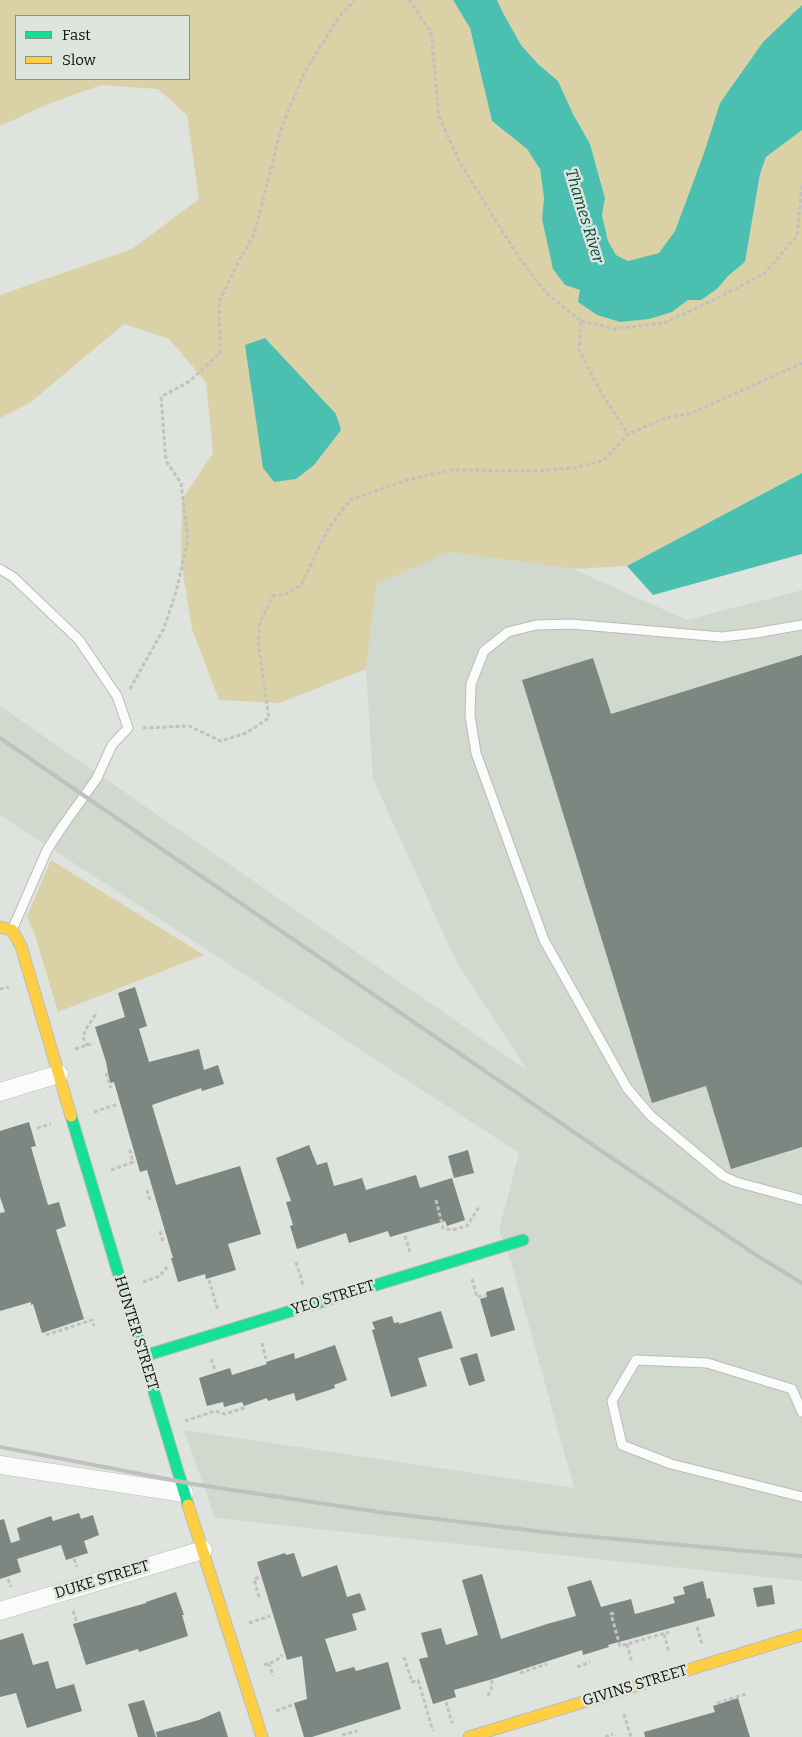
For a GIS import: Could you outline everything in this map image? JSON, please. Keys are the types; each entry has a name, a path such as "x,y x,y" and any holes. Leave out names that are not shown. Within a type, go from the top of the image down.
{"street":[{"name":"HUNTER STREET","path":"6,928 18,937 21,946 184,1493 262,1737"},
{"path":"0,1092 59,1074"},
{"name":"YEO STREET","path":"144,1356 523,1240"},
{"path":"0,1465 184,1493"},
{"name":"DUKE STREET","path":"0,1611 203,1550"},
{"name":"GIVINS STREET","path":"468,1737 802,1635"}],"lane":[{"path":"0,569 13,577 79,640 116,696 128,728 112,744 97,778 47,850 6,928"},
{"path":"802,625 756,634 722,637 571,624 536,625 508,632 484,651 471,684 470,716 476,753 544,940 627,1088 651,1116 723,1176 736,1182 802,1200"},
{"path":"802,1412 792,1389 707,1363 636,1360 612,1401 622,1445 672,1464 802,1498"}],"path":[{"path":"116,696 132,688 164,628 176,592 188,540 181,483 166,461 161,397 190,382 220,353 219,302 254,232 281,129 305,71 339,17 355,0"},
{"path":"409,0 430,32 438,116 460,163 520,259 546,293 581,321 615,329 664,323 716,299 765,273 797,236 802,184"},
{"path":"581,321 579,349 600,391 628,434"},
{"path":"128,728 189,726 222,741 246,733 269,718 258,641 260,622 273,596 286,594 301,586 328,529 350,500 407,480 452,470 533,471 573,468 604,460 628,434 665,418 692,413 802,363"},
{"path":"89,1045 86,1044 83,1037 97,1012"},
{"path":"67,1052 94,1043"},
{"path":"106,1073 111,1088"},
{"path":"87,1114 118,1104"},
{"path":"37,1128 58,1121"},
{"path":"105,1172 133,1162 129,1147"},
{"path":"147,1190 150,1200"},
{"path":"436,1200 444,1228 452,1230 467,1226 480,1207"},
{"path":"160,1231 163,1242"},
{"path":"405,1236 412,1259"},
{"path":"296,1262 305,1292"},
{"path":"138,1284 160,1276 167,1267"},
{"path":"470,1273 477,1297 485,1295"},
{"path":"209,1280 220,1318"},
{"path":"46,1335 92,1320 94,1326"},
{"path":"260,1337 266,1359"},
{"path":"180,1422 215,1412 225,1414 247,1407"},
{"path":"74,1559 77,1567"},
{"path":"259,1597 254,1579 260,1577"},
{"path":"8,1579 11,1588"},
{"path":"74,1611 77,1622"},
{"path":"614,1614 611,1614 620,1646 668,1632"},
{"path":"243,1624 270,1616"},
{"path":"697,1627 703,1648"},
{"path":"664,1634 670,1658"},
{"path":"626,1644 634,1670"},
{"path":"262,1665 276,1661 282,1655"},
{"path":"404,1657 412,1682 418,1680 433,1731"},
{"path":"577,1667 590,1662"},
{"path":"269,1663 273,1676"},
{"path":"520,1673 547,1664"},
{"path":"488,1696 492,1680"},
{"path":"717,1703 746,1694"},
{"path":"446,1702 453,1724"},
{"path":"269,1713 292,1705"},
{"path":"623,1712 631,1737"},
{"path":"342,1736 357,1731"},
{"path":"604,1737 613,1734"}],"shaded area":[{"path":"0,0 453,0 470,28 492,121 527,149 540,169 544,198 542,219 547,239 565,285 672,312 688,300 701,300 717,289 728,276 745,262 760,174 766,157 802,130 802,473 627,566 573,569 450,552 376,584 366,669 279,703 219,700 192,629 181,561 182,500 213,453 206,382 169,339 124,324 31,402 0,418 0,295 132,249 199,199 187,115 158,89 101,85 48,104 0,126"},
{"path":"497,0 802,0 802,5 763,42 720,103 675,231 659,253 628,261 616,255 608,241 602,215 605,198 590,144 573,114 558,81 538,64 521,45"},
{"path":"450,552 573,569 687,620 802,590 802,1581 215,1518 184,1430 574,1488 511,1261 499,1230 519,1153 0,815 0,706 527,1070 456,961 373,779 366,669 375,584"},
{"path":"51,860 204,955 58,1012 34,932 27,916"}],"water":[{"name":"Thames River","path":"453,0 497,0 521,45 538,64 558,81 573,114 590,144 605,198 602,215 608,241 616,255 628,261 659,253 675,231 720,103 763,42 802,5 802,130 766,157 760,174 745,262 728,276 717,289 701,300 688,300 672,312 649,319 620,322 597,315 578,302 580,290 565,285 553,269 542,219 544,198 540,169 527,149 492,121 470,28"},
{"path":"265,338 336,414 341,430 314,465 296,479 274,482 263,468 245,345"},
{"path":"802,473 802,554 653,595 627,566"}],"building":[{"path":"802,655 802,1147 731,1169 706,1086 652,1103 522,680 593,658 611,714"},
{"path":"135,987 147,1026 139,1029 149,1062 199,1049 204,1070 218,1065 224,1084 202,1091 201,1088 152,1105 176,1185 240,1166 261,1234 228,1244 236,1270 206,1279 205,1274 178,1282 171,1258 173,1258 147,1170 140,1172 114,1082 110,1083 106,1062 95,1027 125,1017 118,993"},
{"path":"29,1122 36,1146 31,1147 48,1205 59,1202 66,1226 56,1230 84,1319 42,1333 31,1302 0,1311 0,1213 5,1212 0,1197 0,1131"},
{"path":"309,1145 317,1165 327,1162 334,1186 362,1178 366,1190 416,1175 420,1188 452,1178 465,1220 447,1226 445,1221 390,1237 388,1231 349,1243 346,1233 297,1249 290,1226 293,1225 286,1202 291,1201 276,1158"},
{"path":"468,1150 474,1173 454,1178 448,1156"},
{"path":"503,1287 515,1330 491,1337 480,1299 487,1297 486,1292"},
{"path":"441,1311 453,1348 418,1358 427,1386 391,1397 372,1330 375,1329 372,1322 392,1316 394,1323 399,1322 399,1324"},
{"path":"335,1345 347,1380 334,1385 335,1388 296,1401 294,1393 268,1401 267,1398 244,1406 242,1402 224,1407 223,1402 207,1406 199,1378 230,1368 232,1375 294,1353 295,1359"},
{"path":"477,1353 485,1381 469,1386 460,1358"},
{"path":"79,1513 81,1519 93,1515 99,1535 84,1541 88,1553 66,1560 61,1545 17,1559 21,1572 0,1579 0,1520 4,1519 11,1543 20,1540 17,1528 51,1516 53,1521"},
{"path":"285,1553 286,1555 294,1553 302,1577 337,1565 347,1597 360,1593 366,1610 352,1614 357,1630 325,1639 336,1672 354,1667 356,1671 388,1662 401,1709 312,1737 304,1737 294,1703 307,1699 302,1656 287,1660 257,1562"},
{"path":"482,1574 501,1639 576,1616 567,1587 591,1580 601,1607 631,1599 635,1614 675,1603 673,1597 685,1594 683,1587 703,1581 707,1599 710,1598 715,1616 608,1645 609,1647 583,1655 582,1650 454,1690 456,1697 433,1704 419,1659 428,1657 421,1633 441,1628 446,1645 478,1635 462,1580"},
{"path":"772,1585 775,1604 757,1607 753,1588"},
{"path":"176,1592 184,1615 182,1615 188,1636 139,1652 138,1649 86,1665 73,1624 146,1603"},
{"path":"23,1633 33,1665 48,1661 56,1689 74,1684 82,1711 27,1728 16,1693 0,1697 0,1640"},
{"path":"738,1698 750,1737 645,1737 644,1732 715,1712 713,1706"},
{"path":"144,1700 156,1737 138,1737 128,1704"},
{"path":"220,1711 228,1737 157,1737 156,1732 199,1720"}],"railway":[{"path":"0,738 603,1152 756,1255 802,1283"},
{"path":"0,1447 193,1484 379,1512 561,1534 802,1556"}],"traffic: fast":[{"path":"71,1116 188,1505"},
{"path":"144,1356 523,1240"}],"traffic: slow":[{"path":"0,927 12,930 21,946 71,1116"},
{"path":"188,1505 262,1737"},
{"path":"469,1737 802,1635"}]}
